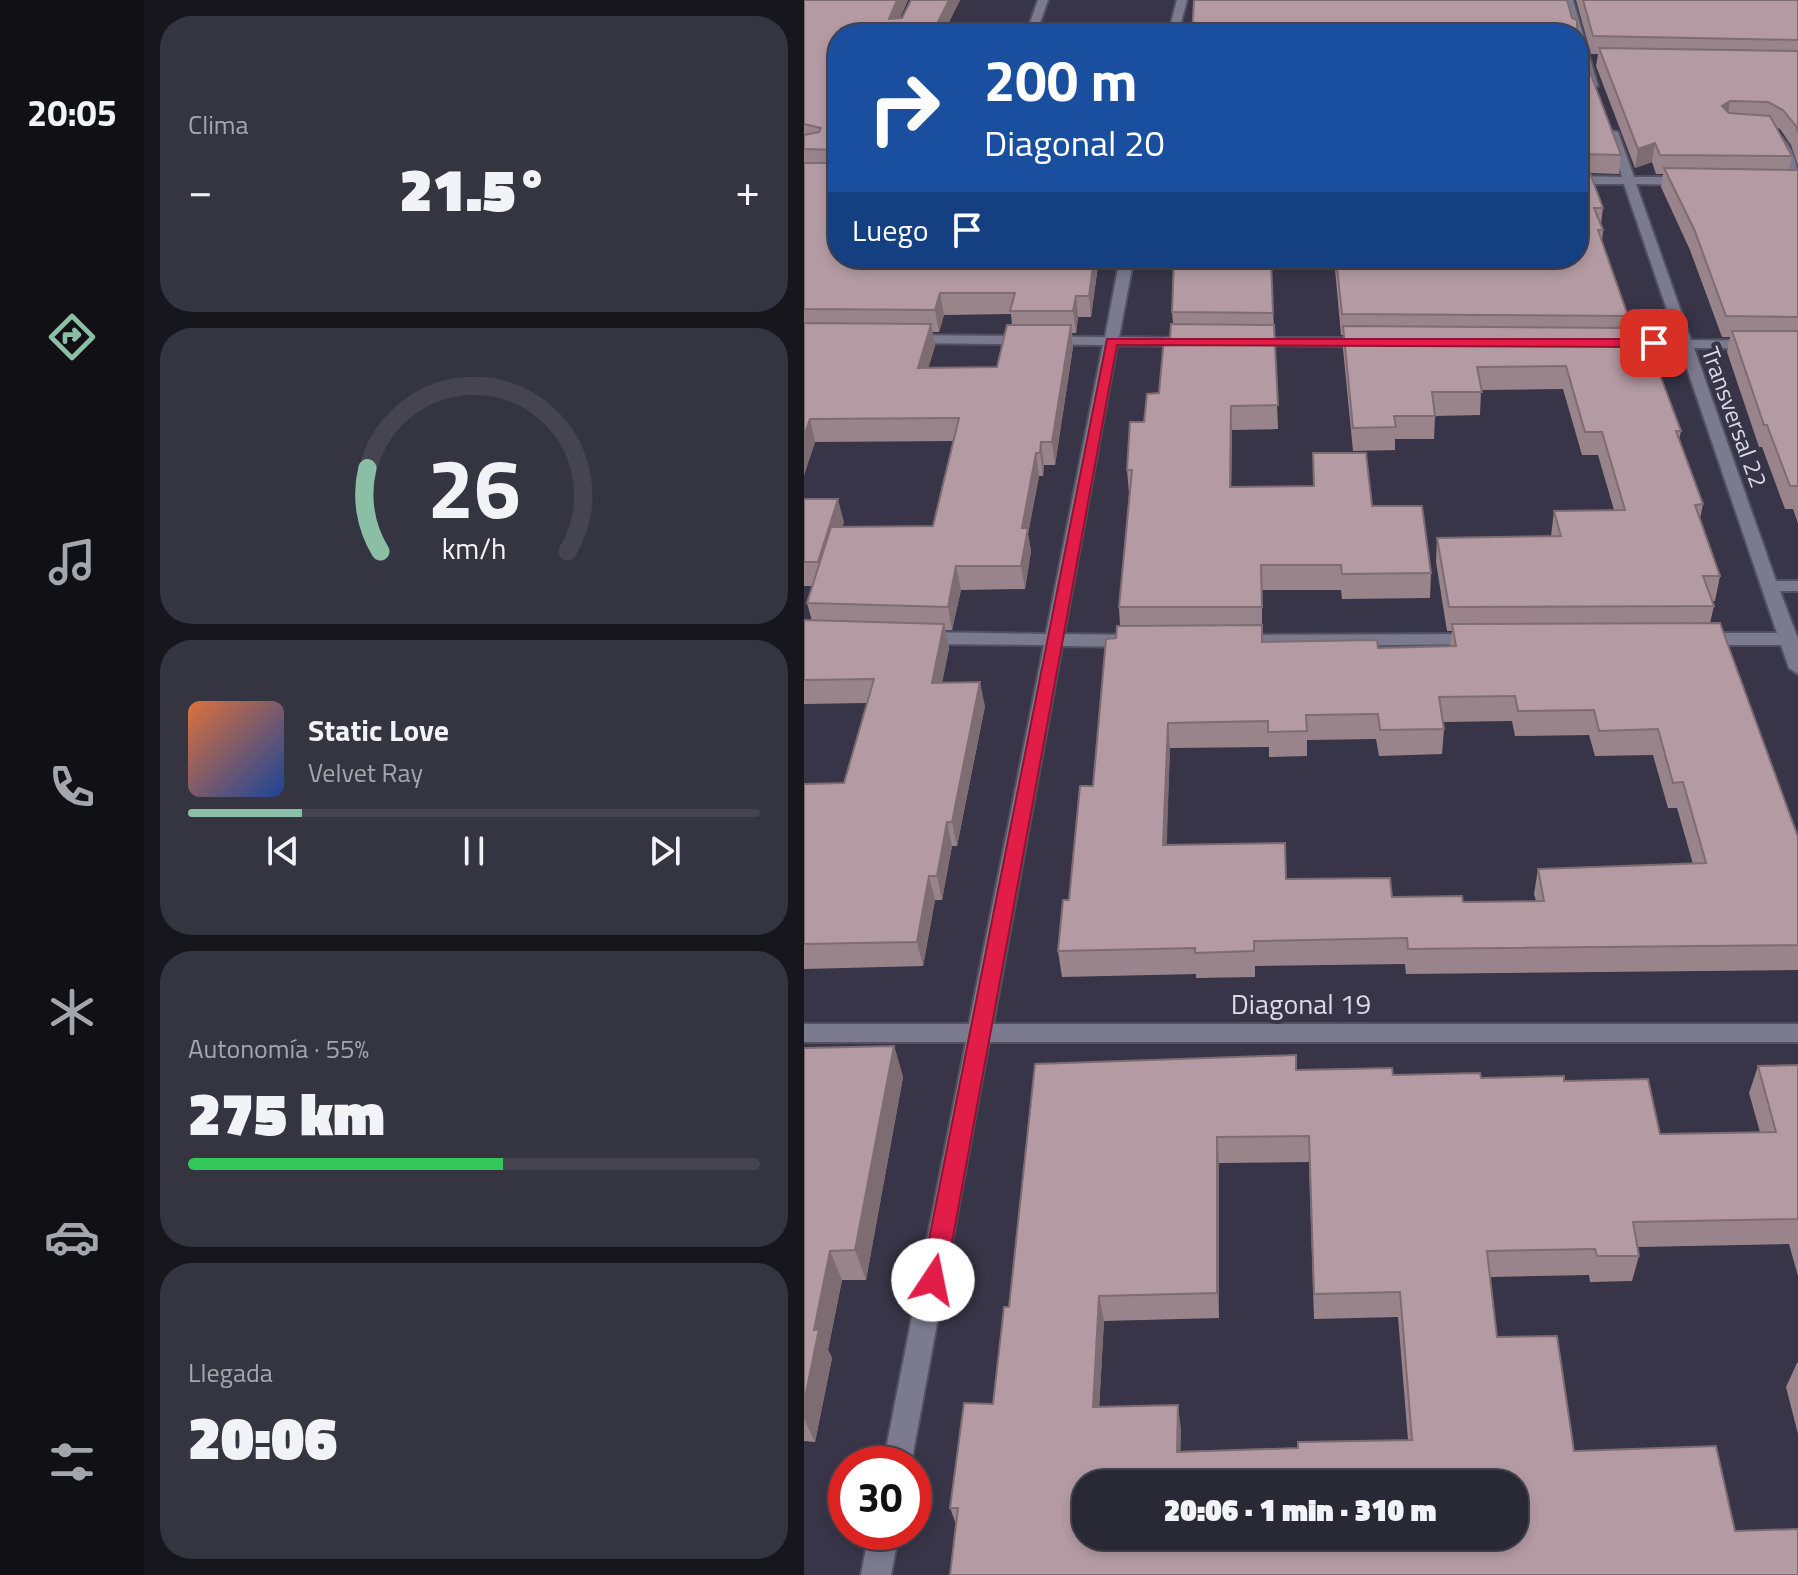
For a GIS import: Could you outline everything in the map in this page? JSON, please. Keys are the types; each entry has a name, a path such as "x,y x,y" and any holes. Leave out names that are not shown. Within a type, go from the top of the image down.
{"street":[{"path":"1035,24 1043,0"},
{"path":"1176,24 1182,0"},
{"name":"Transversal 22","path":"1568,0 1576,24"},
{"name":"Transversal 22","path":"1588,60 1798,668"},
{"path":"1771,128 1798,180 1783,182"},
{"path":"1588,180 1707,181"},
{"path":"900,1446 1125,268"},
{"path":"896,339 1207,342"},
{"path":"1239,342 1383,342"},
{"path":"1590,343 1798,345"},
{"path":"1772,586 1798,586"},
{"path":"898,638 1150,641"},
{"path":"1677,639 1789,639"},
{"path":"1214,641 1501,640"},
{"name":"Diagonal 19","path":"804,1033 1798,1033"},
{"path":"876,1575 881,1550"}],"building":[{"path":"804,0 897,0 889,19 902,18 911,0 949,0 937,24 828,24 828,150 804,149 804,135 819,132 821,128 804,124"},
{"path":"1194,0 1567,0 1572,18 1577,20 1577,24 1193,24"},
{"path":"1583,0 1798,0 1798,40 1593,36"},
{"path":"1599,48 1798,51 1798,133 1783,110 1768,102 1730,101 1722,106 1729,113 1770,116 1792,156 1660,155 1655,143 1638,149"},
{"path":"1588,67 1621,155 1588,154"},
{"path":"804,163 828,163 828,268 1093,268 1089,296 1076,296 1073,311 1010,311 1015,293 940,293 935,310 804,309"},
{"path":"1588,168 1603,208 1594,208 1603,230 1598,230 1628,316 1342,314 1337,268 1588,268"},
{"path":"1664,168 1798,170 1798,317 1726,316 1694,229"},
{"path":"1174,268 1271,268 1273,313 1172,312"},
{"path":"804,323 931,324 918,368 997,367 1007,325 1071,325 1052,442 1041,442 1040,453 1036,453 1022,528 1028,528 1021,566 956,566 948,607 807,603 831,527 933,526 959,418 810,419 804,436"},
{"path":"1171,324 1274,325 1278,405 1231,406 1230,487 1314,486 1313,453 1366,453 1372,506 1422,506 1431,573 1342,574 1341,565 1261,565 1262,607 1119,607 1132,470 1127,470 1130,422 1144,422 1147,394 1159,393 1164,338 1170,338"},
{"path":"1343,326 1633,328 1647,367 1657,367 1703,504 1695,505 1720,576 1703,576 1714,606 1449,607 1437,538 1561,536 1554,511 1625,510 1602,432 1585,432 1566,366 1477,367 1482,392 1432,392 1435,416 1394,416 1396,427 1353,428"},
{"path":"1732,331 1798,331 1798,486 1790,486 1767,425 1764,425"},
{"path":"804,499 838,499 818,562 804,562"},
{"path":"804,620 944,624 932,683 980,682 952,822 947,822 937,876 929,876 917,942 804,944 804,784 844,783 874,679 804,680"},
{"path":"1720,623 1798,837 1798,945 1408,949 1407,938 1254,941 1254,951 1195,953 1195,948 1058,951 1063,900 1069,900 1080,786 1093,786 1106,639 1116,638 1117,626 1262,625 1262,642 1377,640 1378,648 1456,646 1452,624","holes":["1515,696 1518,711 1594,710 1599,731 1658,729 1673,783 1683,782 1706,863 1538,869 1544,901 1463,902 1462,896 1392,897 1390,878 1286,879 1285,843 1163,845 1168,723 1268,721 1268,732 1307,731 1306,715 1378,714 1380,730 1444,729 1439,697"]},
{"path":"894,1046 855,1250 830,1251 814,1330 819,1329 804,1403 804,1048"},
{"path":"1296,1055 1296,1070 1392,1068 1393,1075 1480,1073 1481,1078 1564,1076 1564,1081 1648,1079 1660,1134 1776,1132 1758,1066 1798,1065 1798,1219 1633,1222 1639,1256 1597,1256 1595,1249 1487,1251 1497,1337 1557,1336 1574,1451 1716,1446 1735,1531 1798,1529 1798,1575 950,1575 958,1508 950,1508 964,1403 993,1404 1004,1307 1009,1307 1035,1064","holes":["1309,1136 1314,1294 1400,1292 1412,1440 1298,1442 1298,1448 1177,1452 1178,1405 1093,1407 1099,1296 1217,1293 1217,1137"]}],"route":[{"path":"933,1280 1112,342 1654,343"}]}
